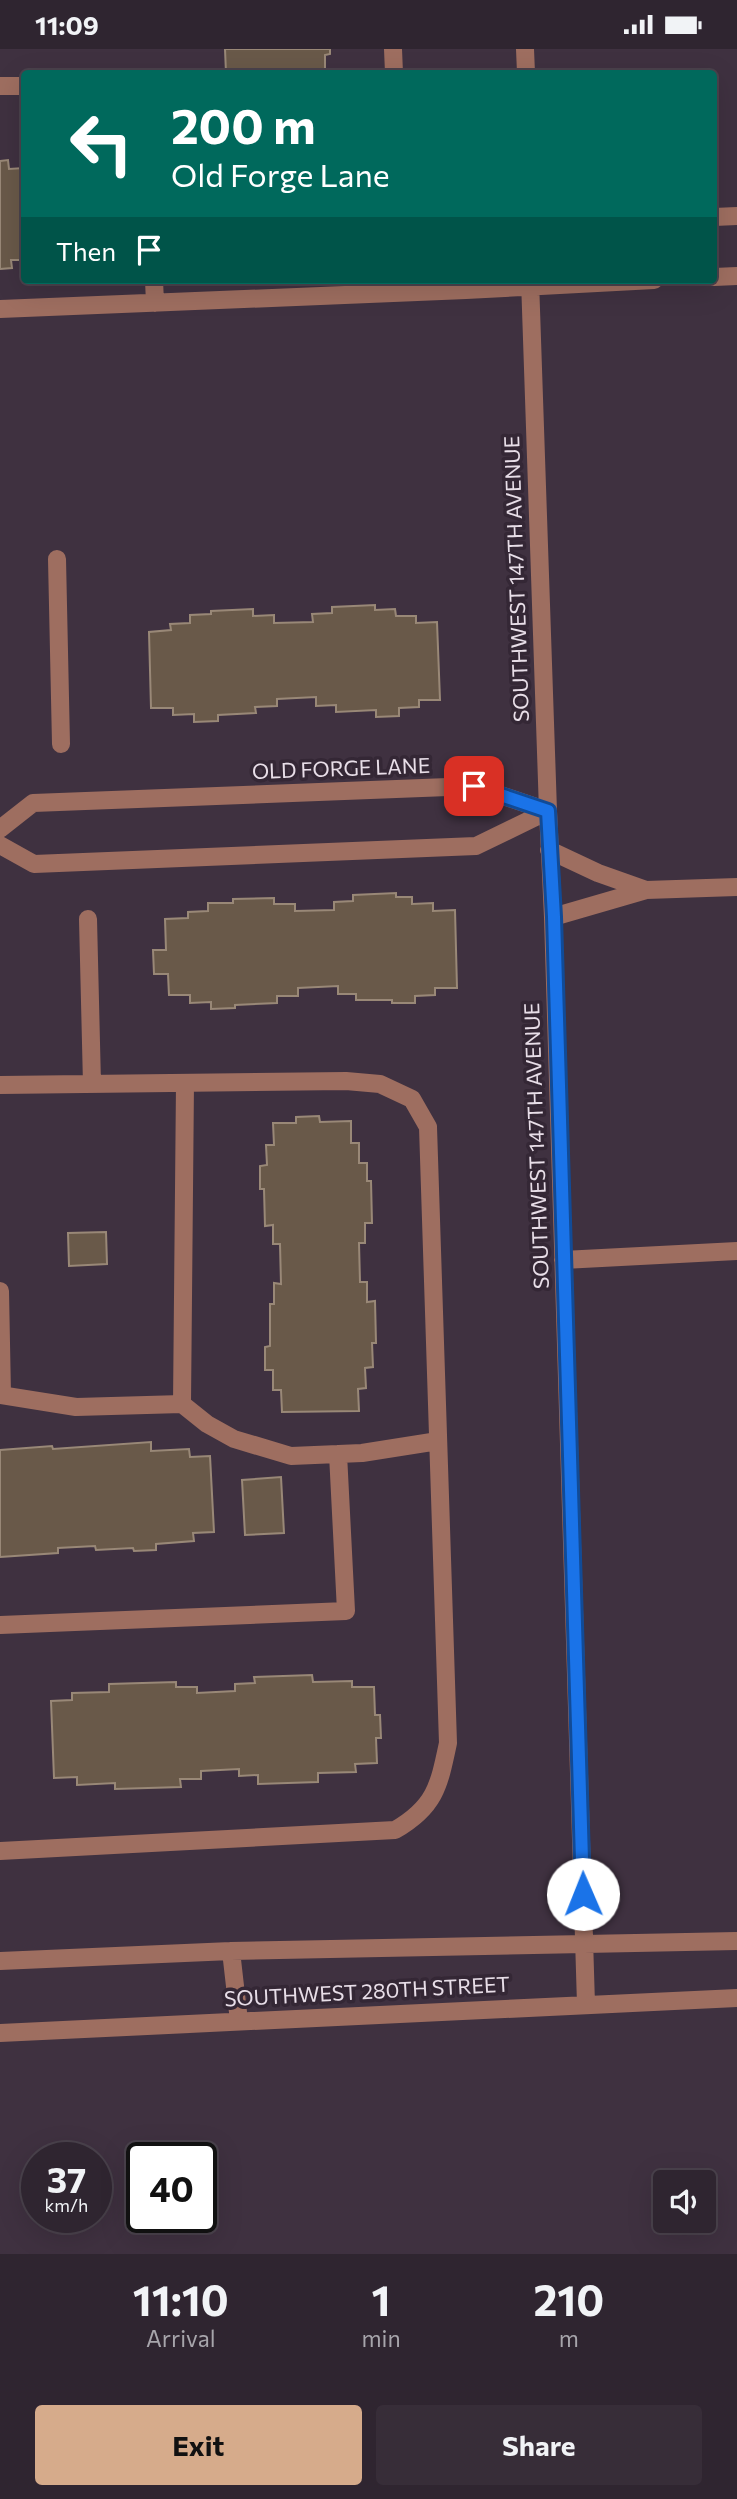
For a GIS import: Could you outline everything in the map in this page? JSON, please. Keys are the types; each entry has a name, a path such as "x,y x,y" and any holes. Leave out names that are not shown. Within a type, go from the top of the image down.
{"street":[{"path":"393,49 394,70"},
{"path":"525,49 526,70"},
{"path":"0,86 21,86"},
{"path":"717,217 737,216"},
{"path":"717,277 737,276"},
{"path":"154,284 155,303"},
{"path":"0,309 155,303 401,286 487,284"},
{"name":"SOUTHWEST 147TH AVENUE","path":"530,284 554,917 586,2004"},
{"path":"57,559 61,744"},
{"name":"OLD FORGE LANE","path":"0,829 33,803 474,786 548,811"},
{"path":"0,845 34,864 476,846 548,811"},
{"path":"550,850 598,873 646,890"},
{"path":"554,917 646,890 737,887"},
{"path":"88,919 92,1084"},
{"path":"0,1085 346,1081 380,1084 412,1099 428,1127 448,1742 443,1768 431,1800 415,1819 395,1831 0,1851"},
{"path":"182,1405 185,1083"},
{"path":"563,1260 737,1251"},
{"path":"0,1291 1,1395 76,1407 182,1405 207,1424 234,1439 291,1456 362,1453 438,1441"},
{"path":"0,1625 346,1611 338,1454"},
{"name":"SOUTHWEST 280TH STREET","path":"0,1961 231,1951 737,1941"},
{"path":"231,1951 239,2021"},
{"name":"SOUTHWEST 280TH STREET","path":"0,2033 737,1998"}],"building":[{"path":"225,49 330,49 330,54 325,55 325,70 226,70"},
{"path":"8,160 9,169 21,168 21,260 11,260 12,268 0,269 0,161"},
{"path":"375,605 375,610 395,609 396,616 416,616 416,623 437,622 440,700 419,700 419,707 399,708 399,716 376,717 376,710 336,712 336,705 316,706 316,697 277,699 277,706 255,707 256,713 218,715 218,721 194,722 194,714 173,715 173,708 151,708 149,632 171,630 170,624 190,623 190,615 211,614 211,611 253,609 253,616 274,615 274,623 313,622 312,614 332,613 332,607"},
{"path":"396,893 396,897 412,897 412,904 433,903 433,911 455,910 457,988 435,988 435,995 415,996 415,1003 392,1003 392,1000 356,1000 356,994 338,994 338,986 298,988 298,996 277,996 277,1003 211,1009 211,1002 190,1003 190,995 169,995 168,974 154,974 153,950 166,950 165,919 188,918 188,912 208,911 208,903 233,903 233,899 274,898 274,904 295,904 295,911 334,910 334,902 353,901 353,895"},
{"path":"319,1116 320,1122 351,1121 351,1143 359,1143 359,1163 367,1163 367,1181 371,1181 372,1223 365,1223 365,1243 359,1243 360,1282 367,1282 367,1302 375,1301 376,1343 372,1343 373,1367 365,1368 366,1388 358,1389 359,1411 282,1412 281,1390 273,1390 273,1370 265,1370 265,1347 270,1346 270,1304 274,1304 274,1283 281,1284 280,1244 273,1244 273,1225 265,1226 260,1166 267,1165 266,1145 274,1145 273,1123 296,1123 296,1117"},
{"path":"106,1232 107,1264 69,1266 68,1233"},
{"path":"151,1442 151,1451 189,1449 190,1457 210,1456 214,1532 193,1533 194,1541 156,1544 156,1550 96,1550 95,1546 58,1548 58,1553 0,1557 0,1450"},
{"path":"281,1477 284,1533 245,1535 242,1480"},
{"path":"312,1675 313,1682 352,1681 352,1687 374,1687 375,1715 380,1715 381,1738 376,1738 377,1763 355,1764 356,1772 318,1773 318,1782 258,1784 258,1775 239,1776 239,1769 201,1771 201,1779 180,1779 181,1787 115,1789 115,1783 77,1785 77,1777 54,1778 51,1701 72,1700 72,1693 109,1692 109,1684 176,1682 176,1687 197,1687 197,1693 235,1691 235,1684 255,1683 254,1677"}],"route":[{"path":"474,786 548,811 554,917 583,1894"}]}
